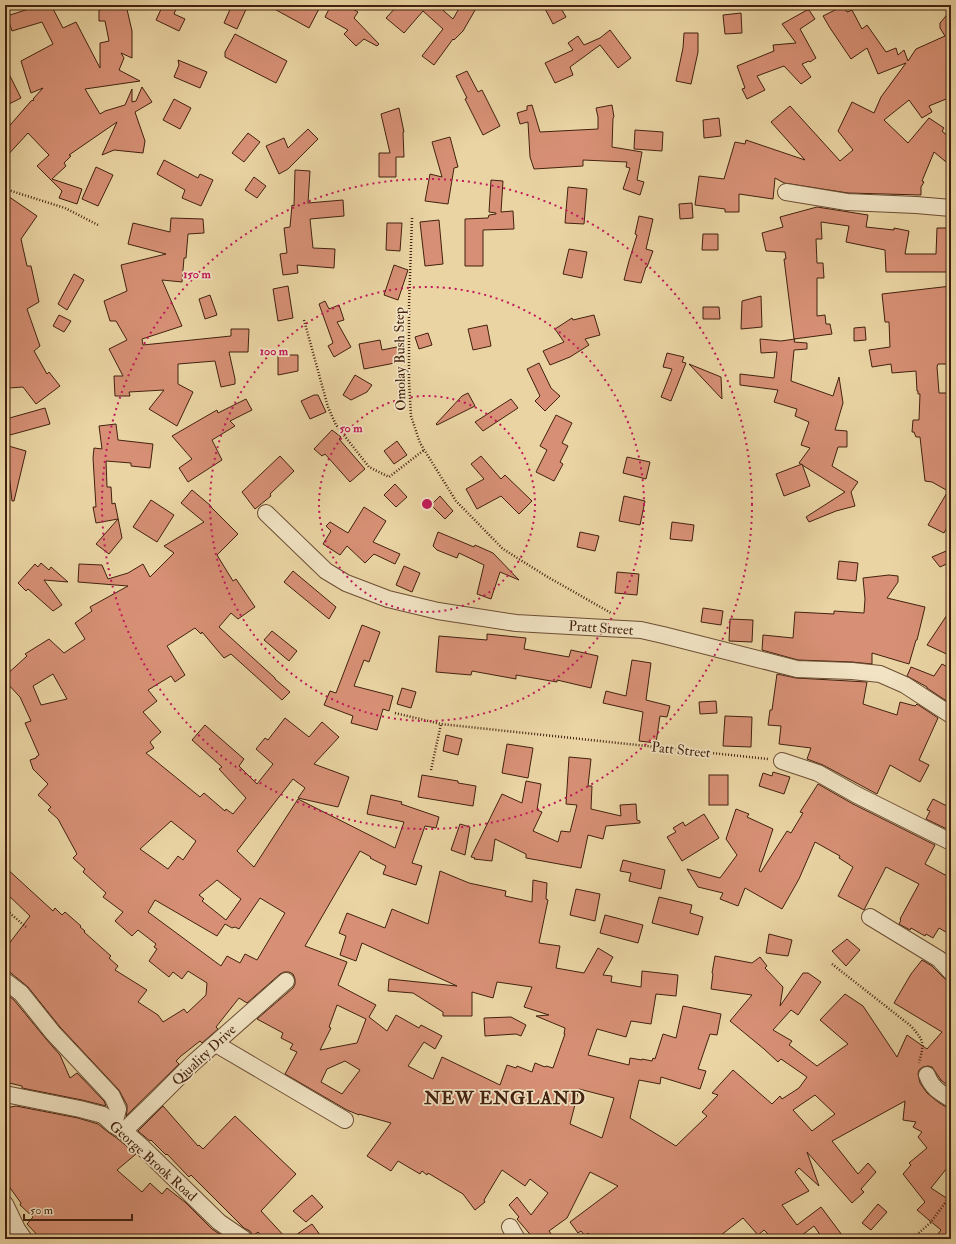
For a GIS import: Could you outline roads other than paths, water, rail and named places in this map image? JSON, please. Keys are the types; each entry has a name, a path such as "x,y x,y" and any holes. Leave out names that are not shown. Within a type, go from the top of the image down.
{"street":[{"path":"786,192 847,202 951,208"},
{"name":"Pratt Street","path":"266,513 326,571 346,583 388,599 438,611 516,623 641,630 797,669 852,671 880,674 904,685 951,715"},
{"path":"782,761 818,773 857,795 951,842"},
{"path":"870,917 939,959 951,972"},
{"path":"5,981 21,993 53,1033 112,1096 118,1110 119,1128"},
{"name":"Qiuality Drive","path":"119,1128 159,1098 193,1064 286,981"},
{"path":"216,1044 345,1120"},
{"path":"927,1075 931,1084 938,1091 951,1099"},
{"name":"George Brook Road","path":"5,1094 103,1115 141,1146 219,1222 244,1239"},
{"path":"5,1204 17,1229 24,1239"}],"district":[{"name":"NEW ENGLAND","path":"505,1098"}]}
